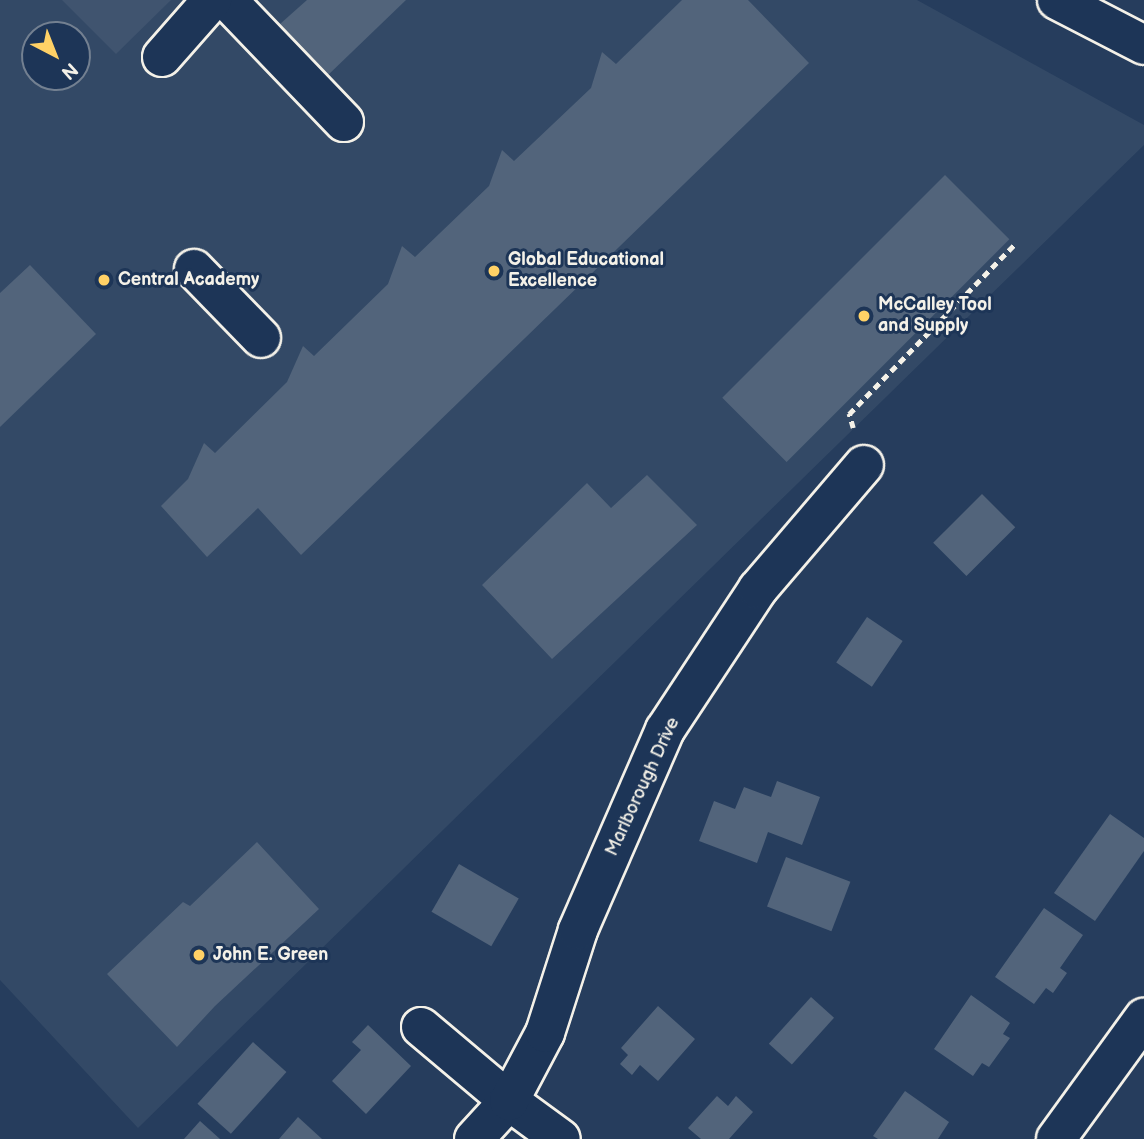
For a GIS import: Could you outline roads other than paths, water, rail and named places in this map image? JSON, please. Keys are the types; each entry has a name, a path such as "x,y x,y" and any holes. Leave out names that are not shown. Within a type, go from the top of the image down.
{"street":[{"path":"162,57 212,0"},
{"path":"227,0 344,122"},
{"path":"1056,0 1144,45"},
{"path":"194,269 261,338"},
{"name":"Marlborough Drive","path":"474,1139 509,1101 545,1033 578,930 665,730 758,589 864,465"},
{"path":"1056,1139 1144,1018"},
{"path":"421,1027 509,1101 561,1139"}],"place":[{"name":"Global Educational Excellence","path":"494,271"},
{"name":"Central Academy","path":"104,280"},
{"name":"McCalley Tool and Supply","path":"864,316"},
{"name":"John E. Green","path":"199,955"}]}
